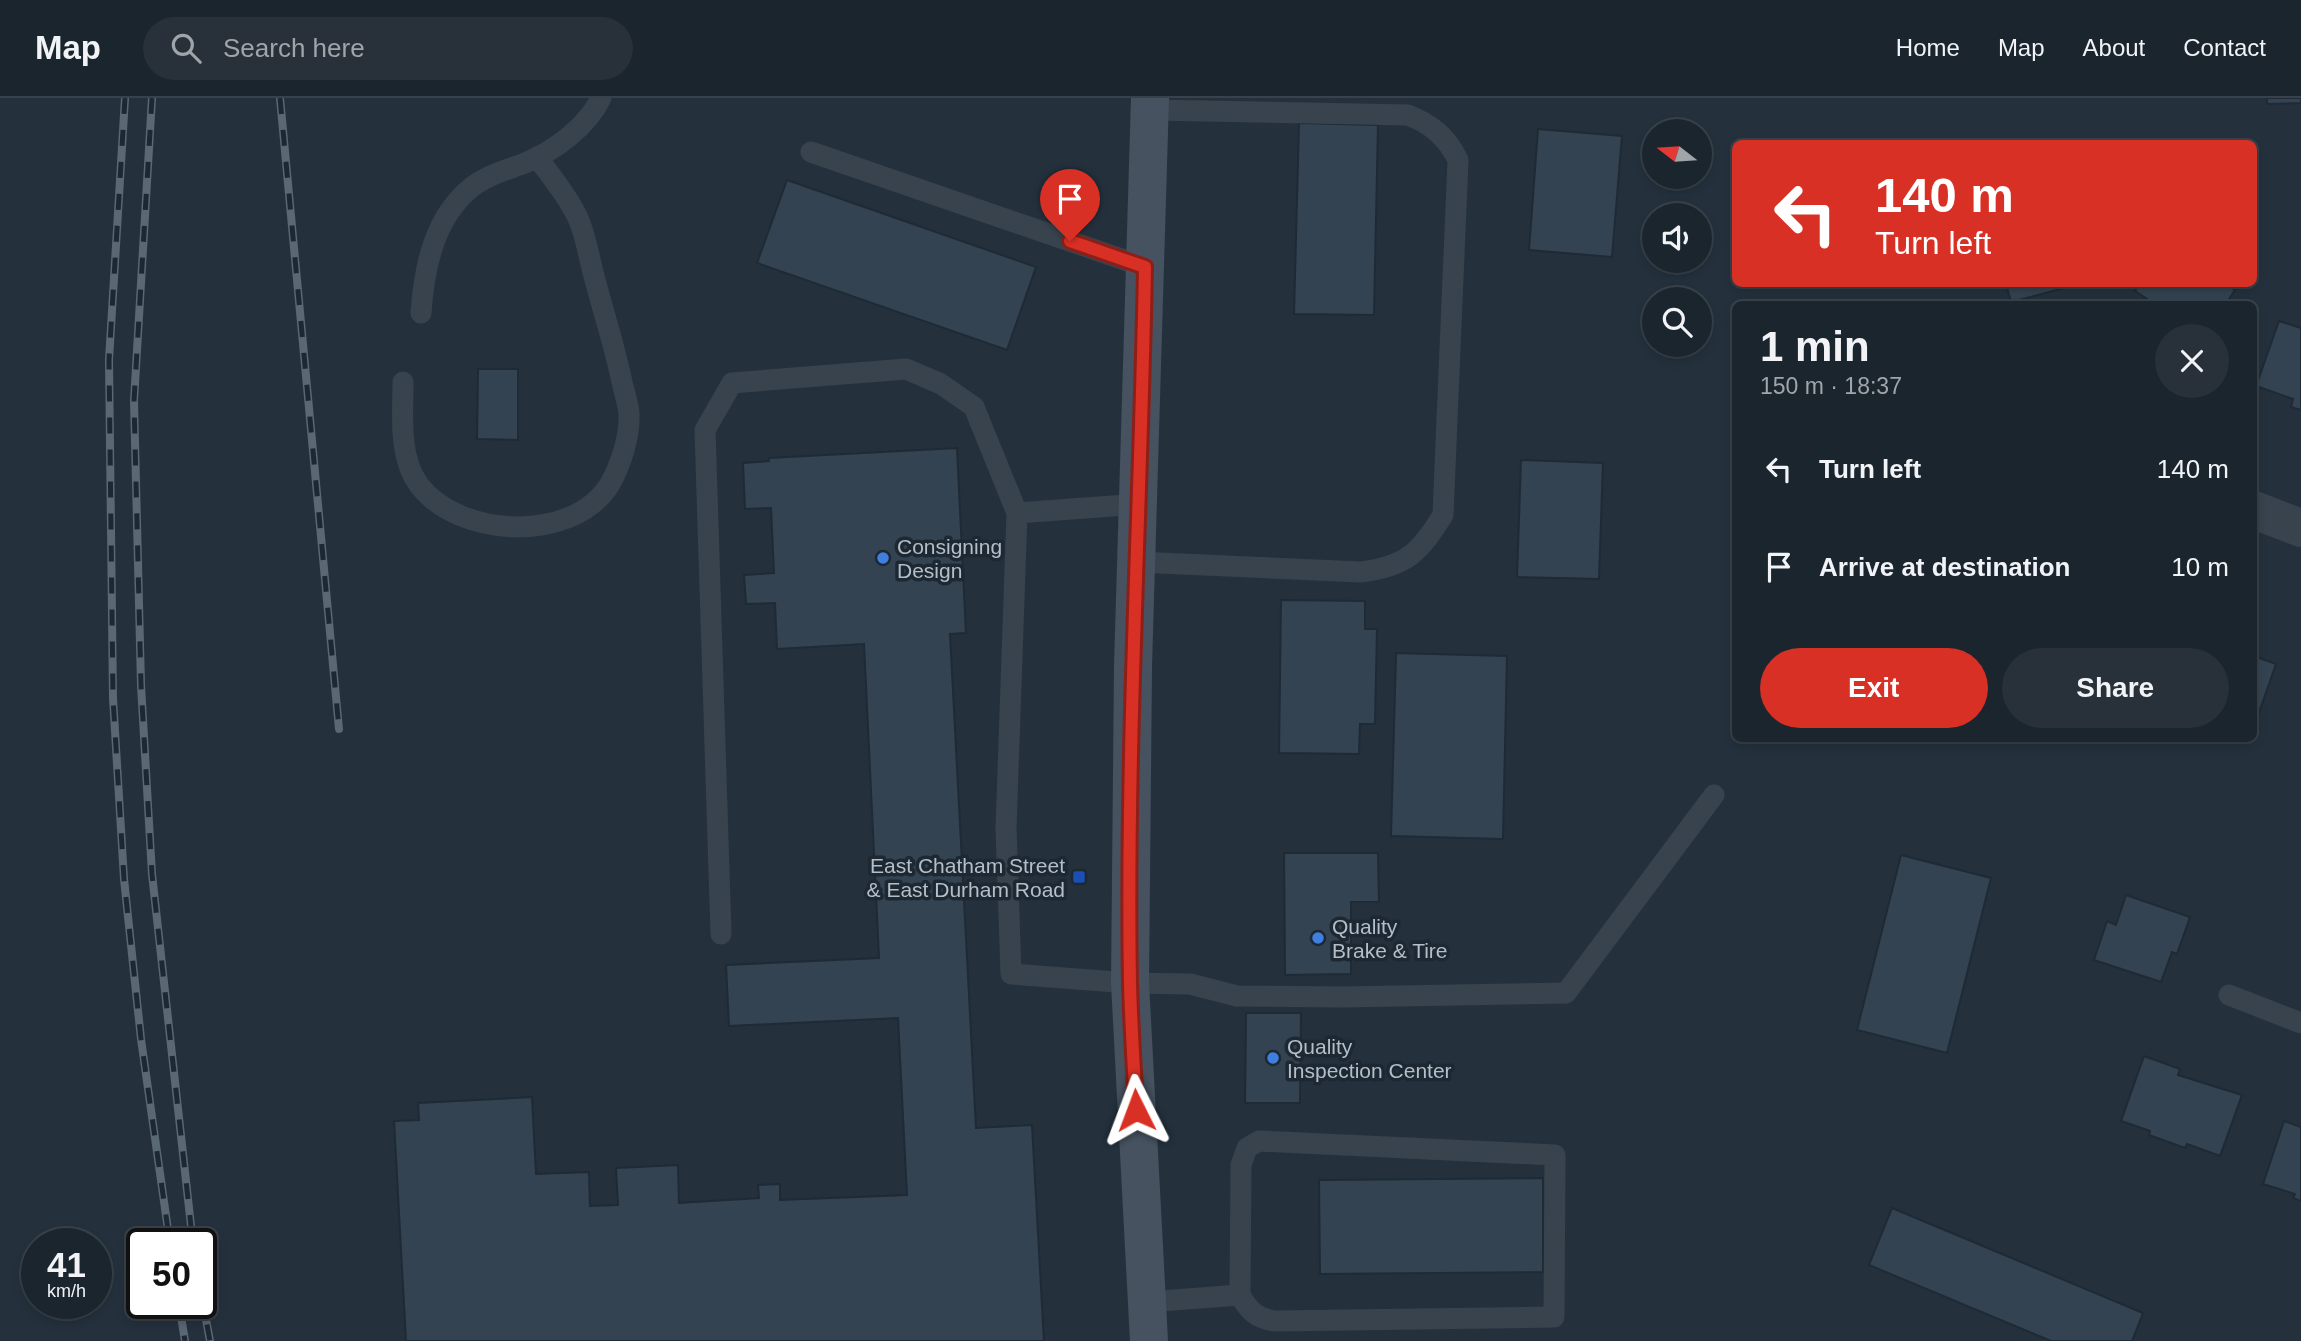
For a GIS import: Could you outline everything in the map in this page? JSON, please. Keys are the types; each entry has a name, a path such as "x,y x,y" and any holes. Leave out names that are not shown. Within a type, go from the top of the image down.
{"main road":[{"path":"1149,1341 1130,983 1133,666 1150,104"}],"street":[{"path":"2257,511 2301,528"}],"lane":[{"path":"421,313 424,279 431,252 443,222 454,205 472,186 537,157 563,142 601,98"},
{"path":"1137,562 1361,572 1387,569 1403,561 1424,544 1443,515 1458,160 1449,142 1424,122 1408,116 1150,104"},
{"path":"811,152 1145,267"},
{"path":"403,382 404,444 410,467 418,484 433,499 457,513 506,526 533,527 558,522 579,513 596,501 608,486 618,468 626,441 629,413 619,365 578,216 537,157"},
{"path":"721,934 705,430 732,383 905,369 941,384 974,407 1017,513 1006,828 1011,974 1130,983 1190,984 1237,996 1566,993 1714,795"},
{"path":"1017,513 1140,504"},
{"path":"2229,995 2301,1023"},
{"path":"1259,1141 1555,1156 1554,1317 1275,1321 1261,1319 1248,1310 1240,1295 1241,1165 1248,1147 1259,1141"},
{"path":"1146,1301 1240,1295"}],"building":[{"path":"2267,98 2301,98 2301,103 2267,104"},
{"path":"1299,123 1378,125 1374,315 1294,314"},
{"path":"1538,129 1622,136 1612,257 1529,250"},
{"path":"787,180 1036,267 1007,350 757,263"},
{"path":"2007,287 2068,287 2015,301 2011,301"},
{"path":"2138,287 2230,287 2235,290 2228,301 2150,301 2135,291"},
{"path":"2279,321 2301,328 2301,410 2291,407 2293,399 2257,386"},
{"path":"478,369 518,369 518,440 477,439"},
{"path":"957,448 966,633 950,634 976,1128 1032,1125 1044,1341 406,1341 394,1121 419,1120 418,1103 532,1097 536,1174 589,1172 590,1206 618,1205 616,1168 678,1165 679,1203 759,1198 758,1185 780,1184 780,1200 907,1195 898,1018 729,1026 726,965 879,958 864,644 777,649 775,603 746,604 744,575 774,573 771,508 745,509 743,463 769,461 769,458"},
{"path":"1521,460 1603,463 1599,579 1517,577"},
{"path":"1281,600 1365,601 1365,629 1377,629 1375,724 1360,724 1359,754 1279,753"},
{"path":"1396,653 1507,656 1503,839 1391,836"},
{"path":"2257,657 2276,664 2257,718"},
{"name":"Quality Brake & Tire","path":"1284,853 1378,853 1379,902 1351,902 1351,974 1285,975"},
{"path":"1901,855 1991,878 1947,1053 1857,1030"},
{"path":"2126,895 2190,917 2177,954 2172,952 2161,982 2094,960 2107,921 2116,925"},
{"name":"Quality Inspection Center","path":"1246,1013 1301,1013 1300,1103 1245,1103"},
{"path":"2144,1056 2180,1069 2178,1075 2242,1095 2220,1156 2187,1144 2185,1148 2121,1121"},
{"path":"2284,1121 2301,1127 2301,1201 2293,1198 2295,1194 2263,1184"},
{"path":"1543,1178 1543,1272 1320,1274 1319,1180"},
{"path":"1892,1208 2143,1313 2132,1341 2051,1341 1869,1265"}],"railway":[{"path":"125,98 109,360 113,698 124,879 141,1039 168,1228"},
{"path":"152,98 134,401 141,685 152,874 191,1228"},
{"path":"280,98 339,729"},
{"path":"181,1319 185,1341"},
{"path":"206,1319 210,1341"}],"place":[{"name":"Consigning Design","path":"883,558"},
{"name":"East Chatham Street & East Durham Road","path":"1079,877"},
{"name":"Quality Brake & Tire","path":"1318,938"},
{"name":"Quality Inspection Center","path":"1273,1058"}],"route":[{"path":"1070,241 1145,267 1140,504 1133,666 1131,851 1130,983 1136,1110"}]}
